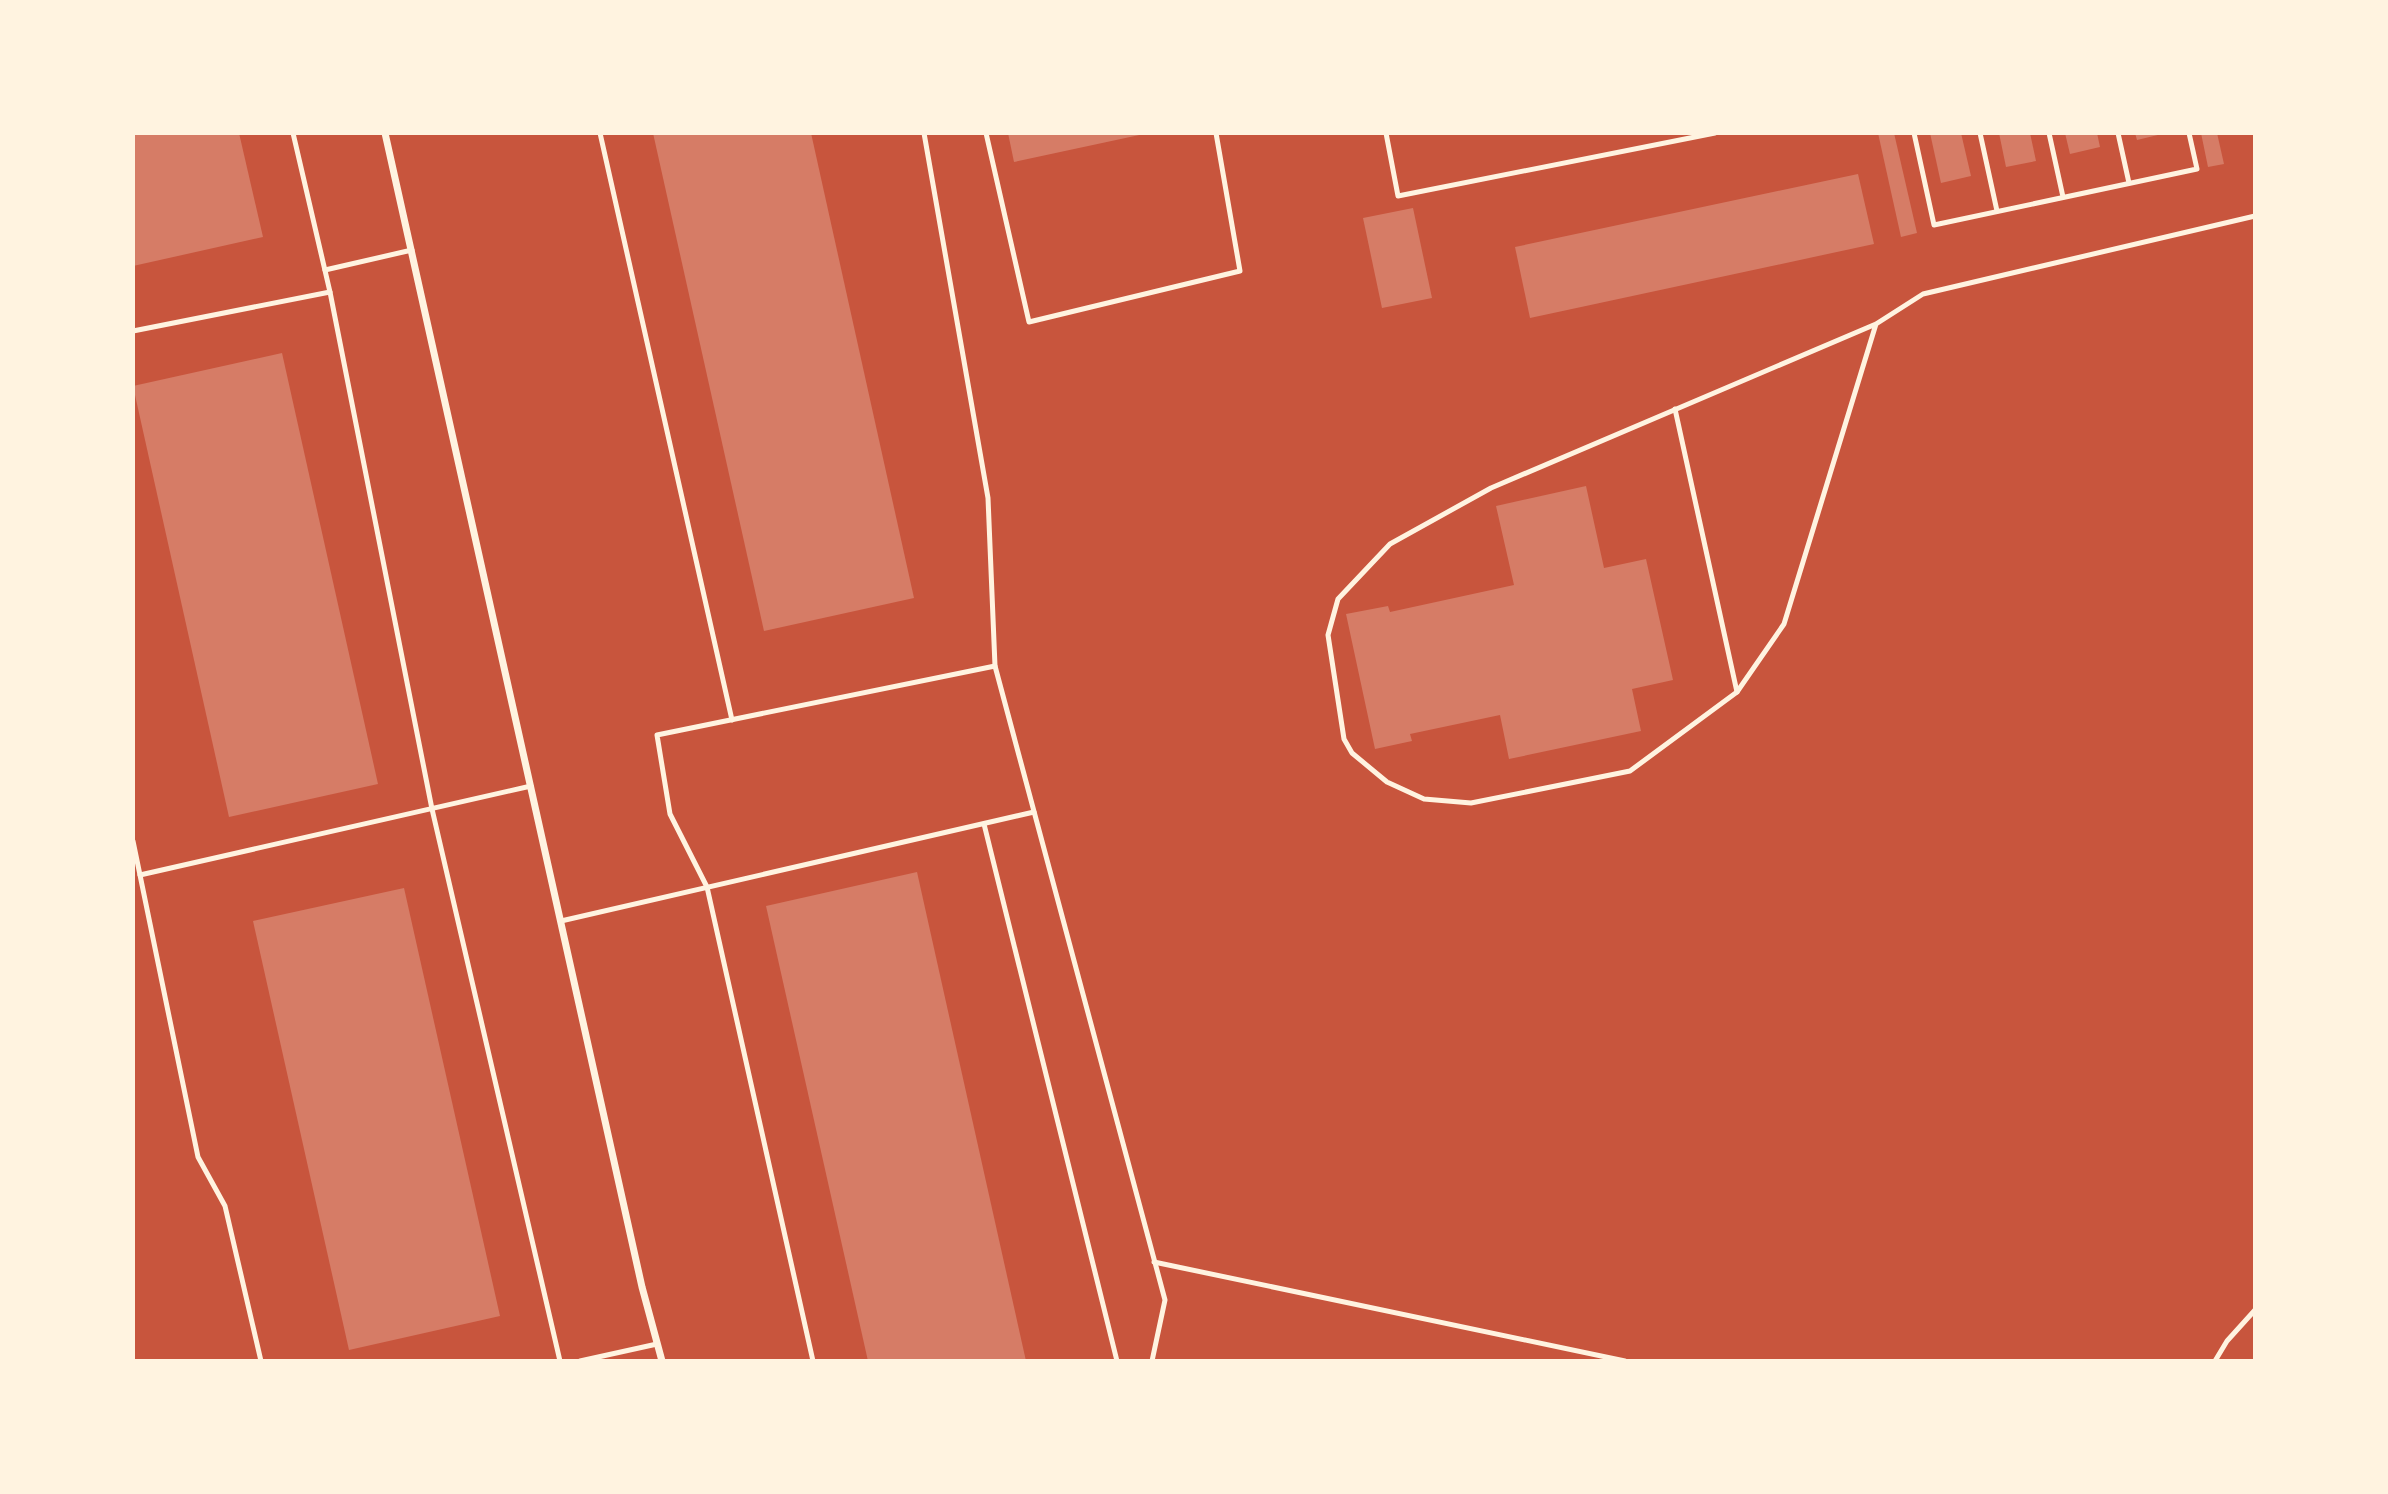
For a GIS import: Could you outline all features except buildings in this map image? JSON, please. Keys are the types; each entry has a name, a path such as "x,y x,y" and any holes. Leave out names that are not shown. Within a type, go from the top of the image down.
{"street":[{"path":"385,133 662,1361"}],"lane":[{"path":"293,133 330,292 432,809 560,1361"},
{"path":"600,133 732,720"},
{"path":"924,133 988,498 995,666 1164,1300 1152,1361"},
{"path":"986,133 1029,322 1240,271 1216,133"},
{"path":"1386,133 1398,195 1715,133"},
{"path":"1914,133 1934,225 2197,169 2189,133"},
{"path":"1980,133 1997,211"},
{"path":"2049,133 2063,197"},
{"path":"2118,133 2129,183"},
{"path":"1876,324 1784,624 1737,692 1630,771 1472,803 1424,799 1387,782 1352,753 1344,739 1328,635 1338,600 1390,544 1491,488 1876,324 1923,294 2255,216"},
{"path":"325,270 412,250"},
{"path":"133,331 330,292"},
{"path":"1675,409 1737,692"},
{"path":"813,1361 707,887 670,814 657,735 995,666"},
{"path":"140,876 531,786"},
{"path":"561,921 1034,812"},
{"path":"984,824 1117,1361"},
{"path":"133,841 198,1157 225,1206 261,1361"},
{"path":"1154,1262 1625,1361"},
{"path":"2215,1361 2227,1341 2255,1310"},
{"path":"580,1361 657,1344"}]}
